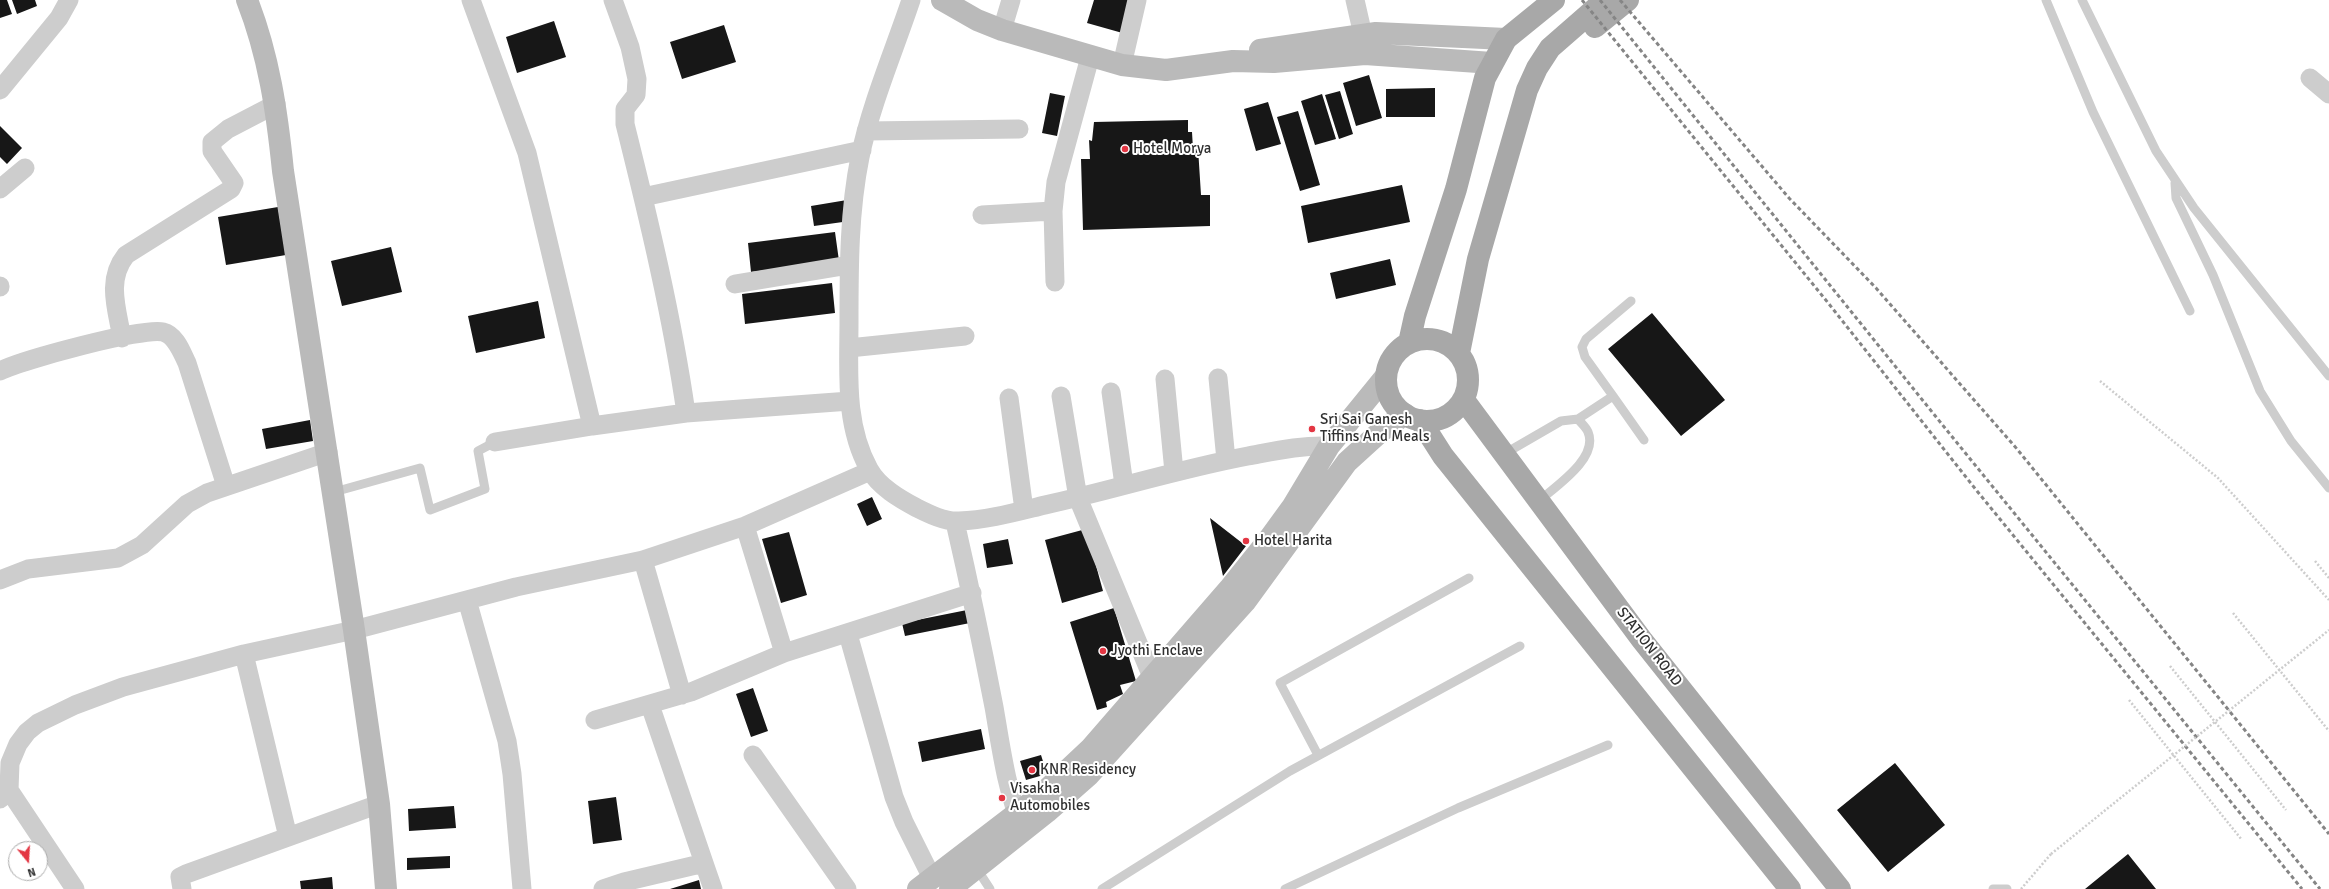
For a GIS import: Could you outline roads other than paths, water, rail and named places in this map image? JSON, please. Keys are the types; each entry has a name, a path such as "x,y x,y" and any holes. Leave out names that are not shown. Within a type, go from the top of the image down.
{"main road":[{"path":"1527,22 1537,0"},
{"path":"1409,343 1415,316 1456,189 1485,78 1506,39 1554,0"},
{"path":"1459,353 1478,259 1525,97 1537,68 1550,48 1605,0"},
{"path":"1550,48 1587,34 1628,0"},
{"path":"1413,417 1437,420 1452,412 1464,400 1469,384 1467,368 1459,353 1445,342 1427,338 1409,343 1394,356 1386,376 1388,391 1394,404 1413,417 1790,889"},
{"name":"STATION ROAD","path":"1464,400 1538,502 1642,640 1840,889"}],"street":[{"path":"0,90 59,18 69,0"},
{"path":"247,0 269,65 276,104 283,171 328,452 379,804 386,889"},
{"path":"471,0 527,153 592,426"},
{"path":"613,0 630,47 637,79 636,95 625,109 625,124 643,197 680,370 686,413"},
{"path":"911,0 866,131 855,186 849,265 850,401 855,434 870,471 882,484 897,497 930,515 955,522 984,519 1078,498 1174,472 1226,460 1291,447 1329,446"},
{"path":"942,0 977,20 1002,30 1090,57 1122,65 1166,70 1233,61 1274,62 1365,54 1492,63"},
{"path":"1002,30 1011,0"},
{"path":"1122,65 1137,0"},
{"path":"1354,0 1364,35"},
{"path":"1233,61 1266,48 1376,33 1506,39"},
{"path":"1055,282 1053,211 1056,182 1090,57"},
{"path":"2310,78 2329,94"},
{"path":"122,338 114,291 114,278 119,264 126,255 231,189 234,183 212,151 212,142 228,129 276,104"},
{"path":"866,131 1019,129"},
{"path":"643,197 862,150"},
{"path":"0,189 24,168"},
{"path":"982,215 1053,211"},
{"path":"735,284 849,265"},
{"path":"0,371 48,355 151,332 164,332 171,337 178,346 194,384 226,486"},
{"path":"849,348 964,336"},
{"path":"950,889 977,869 1060,779 1091,748 1229,589 1294,506 1329,446 1386,376"},
{"path":"1218,378 1226,460"},
{"path":"1165,379 1174,472"},
{"path":"1111,392 1124,485"},
{"path":"1061,396 1078,498 1152,677"},
{"path":"1009,398 1024,510"},
{"path":"495,442 592,426 686,413 850,401"},
{"path":"848,634 894,797 925,884 1021,822 1089,775 1245,602 1347,462 1380,432 1413,417"},
{"path":"0,580 28,569 105,561 122,556 142,545 187,504 226,486 328,452"},
{"path":"75,889 62,867 4,795 10,764 18,744 27,732 38,723 75,705 123,687 244,654 354,630 516,587 643,560 745,526 870,471"},
{"path":"955,522 972,593 1021,822"},
{"path":"745,526 784,653"},
{"path":"643,560 682,695"},
{"path":"595,720 682,695 784,653 848,634 972,593"},
{"path":"467,600 507,741 512,774 522,889"},
{"path":"244,654 288,837"},
{"path":"650,705 713,889"},
{"path":"753,754 847,889"},
{"path":"182,889 180,877 186,874 379,804"},
{"path":"603,889 684,867 705,866"}],"lane":[{"path":"2046,0 2093,112 2190,311"},
{"path":"2082,0 2156,151 2175,182 2194,208 2329,376"},
{"path":"2175,182 2176,198 2213,275 2260,391 2291,440 2329,488"},
{"path":"1631,301 1586,339 1582,347 1585,357 1644,440"},
{"path":"1504,455 1561,421 1578,419 1614,396"},
{"path":"1538,502 1578,466 1589,451 1588,432 1578,419"},
{"path":"334,492 420,468 430,510 485,489 478,451 495,442"},
{"path":"1318,755 1280,683 1469,578"},
{"path":"1102,889 1318,755 1520,646"},
{"path":"1285,889 1458,808 1608,745"},
{"path":"977,869 990,889"},
{"path":"1993,889 2007,889"}],"railway":[{"path":"1582,0 1829,304 1977,491 2302,889"},
{"path":"1600,0 1945,428 2320,889"},
{"path":"1620,0 1789,198 1876,288 2017,449 2329,834"}],"place":[{"name":"Hotel Morya","path":"1125,149"},
{"name":"Sri Sai Ganesh Tiffins And Meals","path":"1312,429"},
{"name":"Hotel Harita","path":"1246,541"},
{"name":"Jyothi Enclave","path":"1103,651"},
{"name":"KNR Residency","path":"1032,770"},
{"name":"Visakha Automobiles","path":"1002,798"}]}
